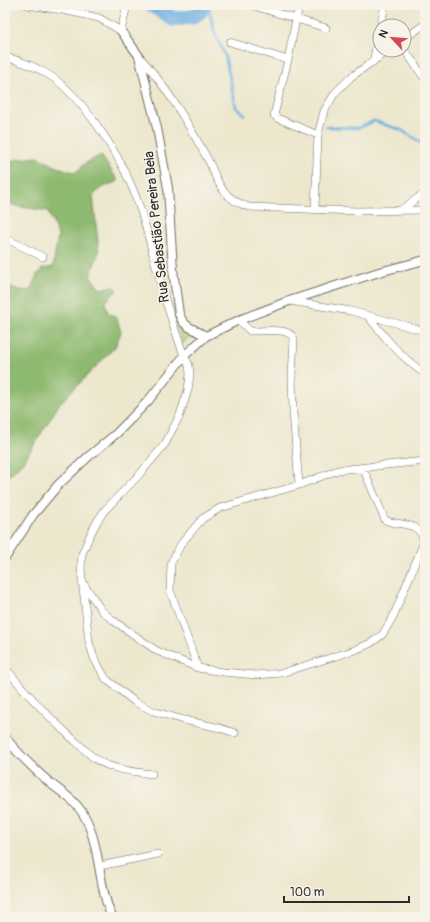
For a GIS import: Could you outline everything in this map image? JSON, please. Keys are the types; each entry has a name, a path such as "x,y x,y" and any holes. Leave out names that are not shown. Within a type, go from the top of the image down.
{"street":[{"path":"27,5 62,10 99,18 121,31 139,56 158,78 176,104 210,163 223,190 229,197 240,205 249,207 357,211 425,210"},
{"path":"121,31 127,5"},
{"path":"251,5 326,28"},
{"path":"300,5 274,115 277,118 318,135"},
{"path":"373,62 384,5"},
{"path":"412,33 425,24"},
{"path":"230,42 288,60"},
{"name":"Rua Sebastião Pereira Beia","path":"139,56 157,128 166,174 173,270 179,314 183,322 189,327 206,336"},
{"path":"5,57 43,71 64,87 89,114 113,149 132,187 150,242 164,295 184,356 189,365 190,374 188,390 180,416 165,444 139,475 104,510 90,535 82,554 80,569 89,642 94,658 106,679 135,702 153,711 235,733"},
{"path":"315,209 318,135 324,111 335,92 351,77 378,58"},
{"path":"410,58 425,80"},
{"path":"399,211 425,193"},
{"path":"5,238 43,257"},
{"path":"5,558 33,515 58,485 89,456 118,433 148,401 184,356 206,336 239,320 289,301 379,272 425,260"},
{"path":"289,301 351,311 425,332"},
{"path":"368,316 394,348 410,363 425,374"},
{"path":"239,320 250,331 283,330 289,332 294,339 292,376 293,412 299,485"},
{"path":"198,668 170,590 171,564 180,544 202,519 220,508 299,485 338,470 425,461"},
{"path":"82,582 102,611 114,621 157,651 198,668 256,675 282,673 355,650 371,643 382,635 393,617 424,542 423,535 419,529 385,520 364,468"},
{"path":"5,667 36,703 93,757 105,765 122,770 152,774"},
{"path":"5,737 30,766 75,803 84,816 91,830 107,904 112,917"},
{"path":"100,866 158,854"}],"green space":[{"path":"101,155 118,181 101,188 93,196 99,252 90,276 100,289 113,286 117,290 105,303 108,313 116,316 121,332 115,347 60,403 24,461 5,480 5,284 19,290 30,291 37,275 42,269 53,267 58,235 48,211 5,203 5,161 38,157 55,166 75,173 84,164"},
{"path":"177,327 192,332 183,344"}],"waterway":[{"path":"152,5 173,19 193,17 201,11 204,5"},
{"path":"208,5 214,31 225,56 236,107 245,115"},
{"path":"326,127 359,128 374,121 401,130 425,145"}]}
